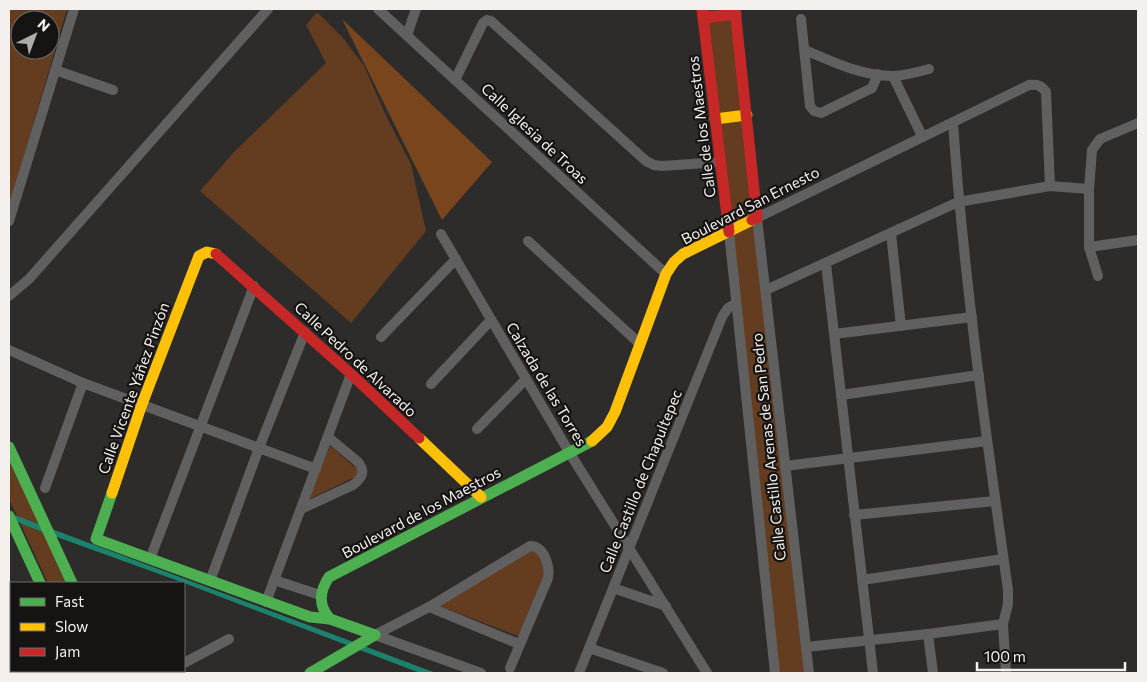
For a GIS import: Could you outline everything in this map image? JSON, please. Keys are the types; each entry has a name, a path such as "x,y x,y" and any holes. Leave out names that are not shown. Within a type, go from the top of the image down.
{"main road":[{"path":"703,13 736,12 758,218"},
{"name":"Calle de los Maestros","path":"703,13 729,232"},
{"path":"715,119 747,115"},
{"name":"Boulevard San Ernesto","path":"569,452 589,443 607,427 615,412 666,274 674,262 684,254 758,218"},
{"name":"Calle Pedro de Alvarado","path":"206,252 214,252 220,256 254,286 352,374 482,497"},
{"name":"Calle Vicente Yáñez Pinzón","path":"150,560 96,539 142,404 195,263 199,256 206,252"},
{"path":"9,447 72,582"},
{"name":"Boulevard de los Maestros","path":"320,595 323,584 329,577 569,452"},
{"path":"9,516 40,582"},
{"path":"150,560 310,617 330,619 375,635"},
{"path":"320,595 320,604 330,619"},
{"path":"310,673 375,635"}],"street":[{"path":"9,221 74,9"},
{"path":"9,296 29,279 268,9"},
{"path":"407,35 416,9"},
{"name":"Calle Iglesia de Troas","path":"380,11 666,274"},
{"path":"801,19 810,106 814,111 820,113 872,88 878,74"},
{"path":"455,80 483,23 487,20 491,21 646,161 662,166 720,162"},
{"path":"805,50 847,68 878,74 893,76 929,69"},
{"path":"55,70 113,90"},
{"path":"893,76 922,136"},
{"name":"Boulevard San Ernesto","path":"758,218 922,136 1029,85 1036,84 1043,87 1046,92 1050,186"},
{"path":"952,123 958,202 1008,604 1003,624 1006,673"},
{"path":"1098,276 1089,247 1089,189 1092,150 1100,139 1138,123"},
{"path":"766,290 958,202 1050,186 1089,189"},
{"name":"Calle Castillo Arenas de San Pedro","path":"758,218 809,673"},
{"name":"Calle Castillo Arenas de San Pedro","path":"729,232 735,304 775,673"},
{"name":"Calzada de las Torres","path":"441,234 569,452 707,673"},
{"path":"891,234 901,326"},
{"path":"1089,247 1138,240"},
{"path":"528,241 640,344"},
{"path":"381,337 456,259"},
{"path":"826,264 873,673"},
{"path":"150,560 254,286"},
{"name":"Calle Castillo de Chapultepec","path":"579,673 722,317 728,308 735,304"},
{"path":"834,334 972,317"},
{"path":"431,384 491,320"},
{"path":"210,581 259,448 305,332"},
{"path":"9,350 83,383 316,469"},
{"path":"266,602 352,374"},
{"path":"841,395 980,375"},
{"path":"477,429 526,379"},
{"path":"45,488 83,383"},
{"path":"301,509 353,485 360,480 363,474 362,467 358,462 328,436"},
{"path":"785,466 988,440"},
{"path":"854,515 995,501"},
{"path":"375,635 429,607 530,546 536,546 542,550 550,570 510,668"},
{"path":"862,580 1003,559"},
{"path":"274,580 320,595"},
{"path":"613,588 666,606"},
{"path":"429,607 519,644"},
{"path":"806,647 1003,624"},
{"path":"928,634 933,673"},
{"path":"375,635 480,673"},
{"path":"185,662 229,639"},
{"path":"589,648 663,673"}],"shaded area":[{"path":"9,9 67,9 60,33 60,10 10,10 10,60 52,60 9,207"},
{"path":"706,9 733,9 807,673 777,673"},
{"path":"317,12 343,38 364,66 387,118 411,164 426,231 351,323 200,191 235,151 326,63 306,25"},
{"path":"342,19 492,162 442,220"},
{"path":"330,446 357,469 357,476 309,499"},
{"path":"9,457 67,582 48,582 9,499"},
{"path":"9,513 436,673 420,673 185,582 32,528 9,518"},
{"path":"529,549 539,554 546,570 518,636 437,605"}],"traffic: fast":[{"path":"330,619 323,609 321,598 323,588 329,577 592,441"},
{"path":"9,447 72,582"},
{"path":"112,493 96,539 310,617 330,619 375,635"},
{"path":"9,516 40,582"},
{"path":"310,673 375,635"}],"traffic: slow":[{"path":"715,119 747,115"},
{"path":"592,441 607,427 615,412 666,274 674,262 683,254 752,220"},
{"path":"112,493 142,404 199,256 207,252 216,254"},
{"path":"419,438 481,497"}],"traffic: jam":[{"path":"702,9 729,232"},
{"path":"735,9 757,218 752,220"},
{"path":"703,18 736,14"},
{"path":"216,254 351,374 419,438"}]}
